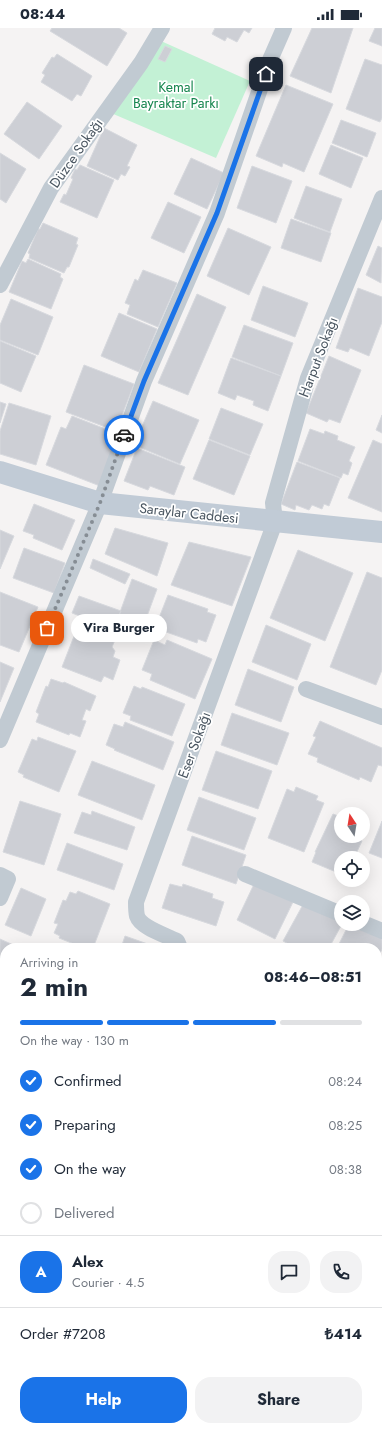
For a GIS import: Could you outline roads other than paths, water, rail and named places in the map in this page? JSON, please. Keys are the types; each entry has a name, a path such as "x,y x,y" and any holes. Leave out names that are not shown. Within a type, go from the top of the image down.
{"street":[{"name":"Düzce Sokağı","path":"0,285 51,188 141,63 162,28"},
{"path":"0,740 100,503 144,381 217,213 270,60 284,28"},
{"name":"Harput Sokağı","path":"275,522 273,503 308,378 382,198"},
{"name":"Saraylar Caddesi","path":"0,472 100,503 382,532"},
{"name":"Eser Sokağı","path":"178,943 177,941 146,927 137,916 136,902 275,522"},
{"path":"306,689 382,717"},
{"path":"245,874 334,911"},
{"path":"0,875 8,879 0,898"},
{"path":"370,926 382,931"}],"place":[{"name":"Vira Burger","path":"47,628"}],"park label":[{"name":"Kemal Bayraktar Parkı","path":"176,96"}]}
